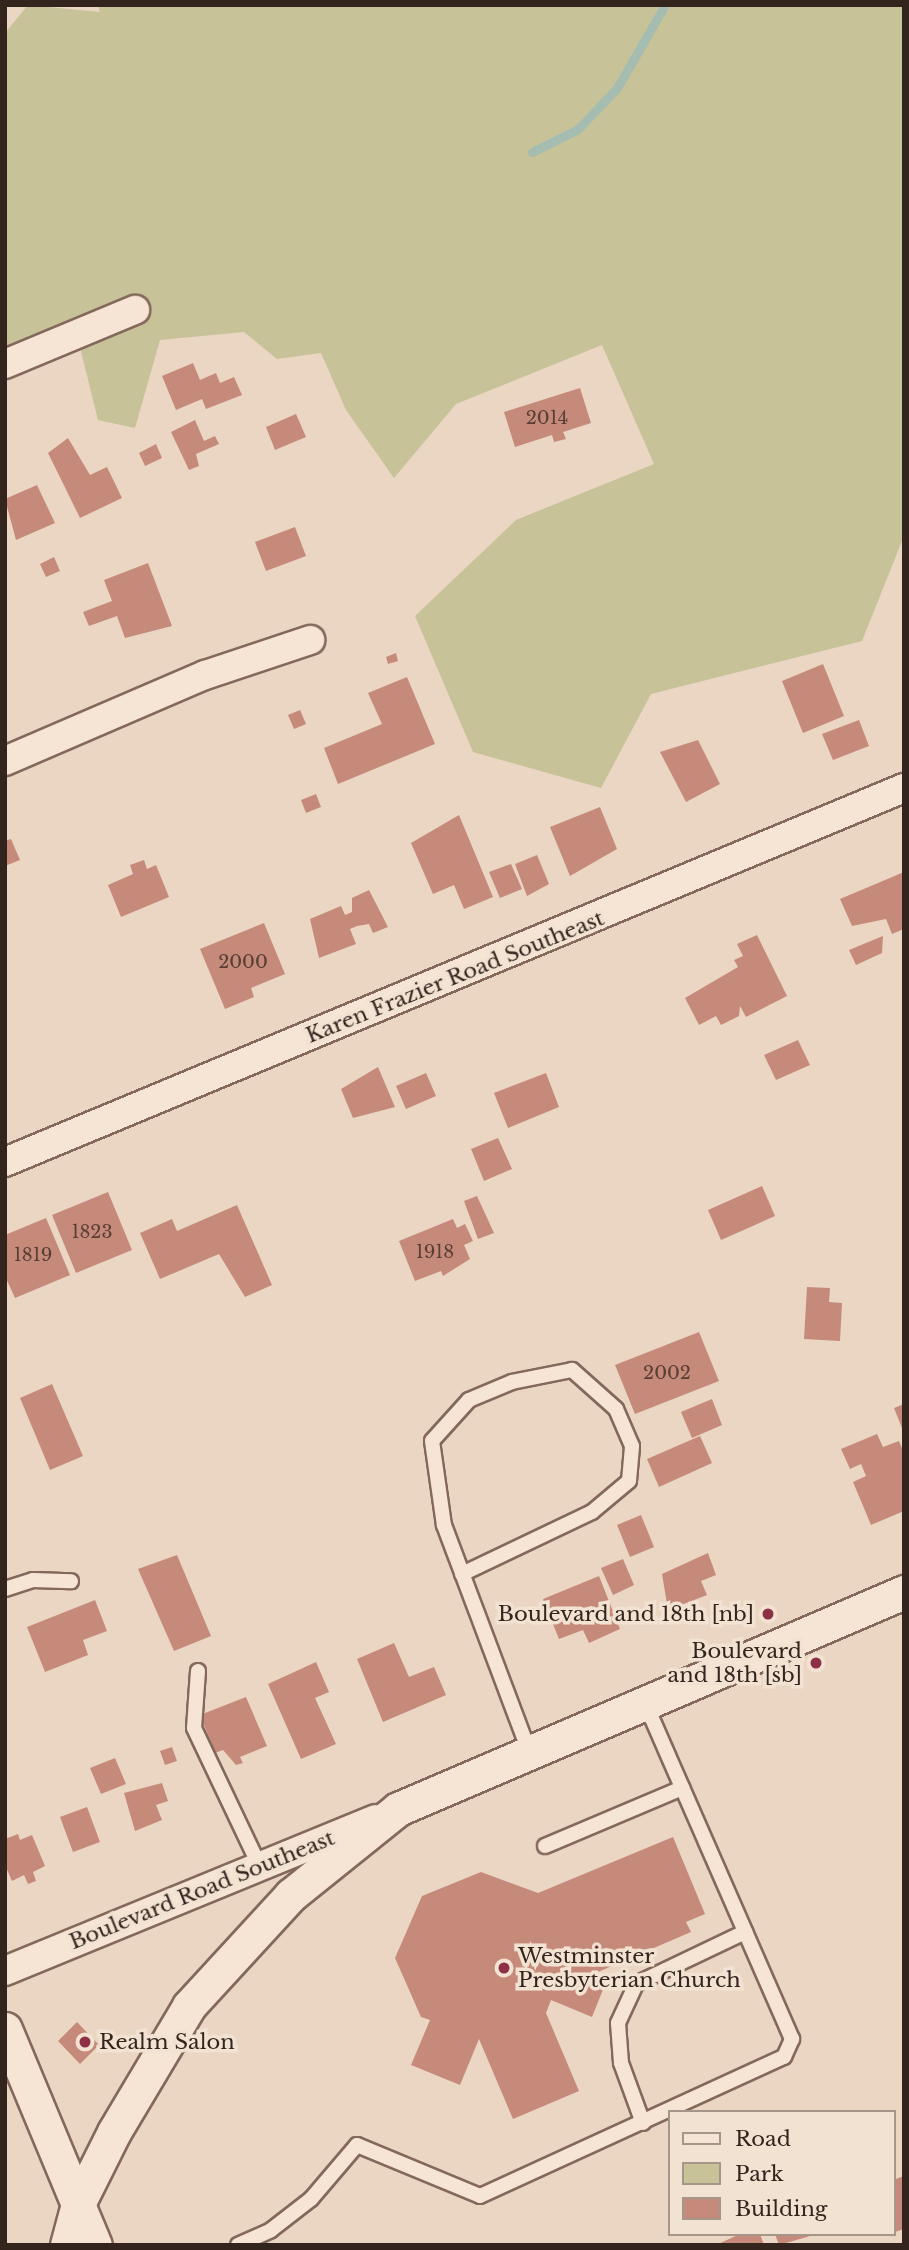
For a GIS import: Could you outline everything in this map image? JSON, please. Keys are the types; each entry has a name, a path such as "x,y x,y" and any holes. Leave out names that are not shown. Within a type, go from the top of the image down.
{"street":[{"path":"5,364 135,310"},
{"path":"5,761 205,675 310,640"},
{"name":"Karen Frazier Road Southeast","path":"5,1162 904,788"},
{"name":"Boulevard Road Southeast","path":"5,1971 398,1809 644,1700 904,1592"},
{"name":"Boulevard Road Southeast","path":"67,2245 78,2204 153,2059 189,2006 291,1895 398,1809"},
{"path":"5,2029 95,2245"}],"lane":[{"path":"462,1574 592,1513 629,1481 632,1446 616,1409 572,1370 512,1382 469,1400 432,1441 444,1525 462,1574 529,1751"},
{"path":"5,1589 33,1580 71,1581"},
{"path":"198,1671 194,1728 259,1865"},
{"path":"644,1700 792,2039 784,2057 671,2110"},
{"path":"545,1846 682,1788"},
{"path":"643,2123 621,2063 618,2023 636,1984 745,1932"},
{"path":"238,2245 271,2230 311,2199 357,2145 480,2196 668,2111"}],"green space":[{"path":"28,5 100,12 98,5 904,5 904,536 862,641 651,694 601,788 473,752 415,616 516,520 654,464 602,345 456,404 394,478 346,410 321,353 277,359 244,332 160,340 135,428 98,420 77,335 5,364 5,33"}],"building":[{"path":"193,363 200,380 216,373 220,383 234,377 242,395 206,409 202,399 176,410 162,376"},
{"path":"580,388 591,423 563,432 566,439 554,442 552,435 515,447 504,412"},
{"path":"296,414 306,437 275,450 266,427"},
{"path":"195,420 204,441 215,436 219,444 196,454 199,466 189,470 171,432"},
{"path":"68,438 90,475 107,467 122,498 80,518 48,453"},
{"path":"156,444 162,458 145,466 139,453"},
{"path":"37,485 55,523 16,540 5,499"},
{"path":"295,527 306,556 266,571 255,542"},
{"path":"54,557 60,571 46,577 40,564"},
{"path":"148,563 172,626 125,638 117,616 89,626 83,612 112,601 104,580"},
{"path":"396,653 398,661 388,664 386,657"},
{"path":"823,664 844,716 803,733 782,681"},
{"path":"407,677 435,744 338,784 324,748 382,724 368,693"},
{"path":"300,710 306,724 294,729 288,715"},
{"path":"859,720 869,746 833,760 822,734"},
{"path":"698,740 720,784 686,802 660,752"},
{"path":"316,794 321,807 306,813 301,800"},
{"path":"600,807 617,849 570,876 550,827"},
{"path":"459,815 493,897 464,909 454,885 433,894 411,843"},
{"path":"11,839 20,860 5,866 5,841"},
{"path":"537,855 549,884 527,896 515,864"},
{"path":"144,860 147,869 156,865 169,897 121,917 108,885 133,874 130,865"},
{"path":"511,864 522,889 500,898 489,872"},
{"path":"904,872 904,929 892,934 886,919 852,926 840,899"},
{"path":"369,890 388,927 373,933 369,924 350,929 356,944 319,958 310,919 341,906 345,915 352,912 352,898"},
{"path":"264,923 285,974 251,988 254,997 225,1009 200,949"},
{"path":"757,935 787,996 746,1017 740,1006 739,1016 721,1025 716,1016 699,1025 685,998 738,967 734,960 743,956 737,944"},
{"path":"883,936 882,953 856,965 849,950"},
{"path":"798,1040 810,1065 776,1080 764,1055"},
{"path":"378,1067 395,1107 353,1118 341,1089"},
{"path":"426,1073 436,1096 406,1109 396,1086"},
{"path":"546,1073 559,1107 508,1128 494,1093"},
{"path":"498,1138 512,1169 484,1181 471,1149"},
{"path":"762,1186 775,1216 721,1240 708,1210"},
{"path":"108,1192 132,1250 76,1273 52,1215"},
{"path":"477,1196 494,1233 478,1239 464,1201"},
{"path":"237,1205 272,1285 245,1297 219,1254 160,1279 140,1233 172,1219 177,1231"},
{"path":"46,1218 70,1275 15,1298 5,1276 5,1235"},
{"path":"453,1219 457,1228 465,1224 473,1241 464,1245 470,1259 443,1276 441,1271 415,1281 399,1241"},
{"path":"807,1287 830,1288 829,1302 842,1303 840,1341 804,1339"},
{"path":"699,1332 719,1381 635,1414 615,1365"},
{"path":"52,1384 83,1456 50,1470 20,1398"},
{"path":"712,1399 722,1425 692,1438 681,1412"},
{"path":"904,1404 904,1433 894,1408"},
{"path":"877,1434 883,1447 899,1441 904,1453 904,1511 871,1525 853,1482 866,1476 861,1464 850,1469 841,1449"},
{"path":"700,1436 712,1463 659,1487 647,1459"},
{"path":"641,1515 654,1547 630,1557 617,1525"},
{"path":"708,1553 716,1575 701,1581 707,1595 668,1610 662,1574"},
{"path":"177,1555 211,1636 174,1651 138,1569"},
{"path":"623,1559 634,1585 613,1595 601,1568"},
{"path":"599,1576 620,1629 589,1643 583,1630 559,1639 543,1599"},
{"path":"95,1600 107,1631 83,1640 88,1655 45,1672 27,1627"},
{"path":"394,1643 409,1677 434,1667 446,1695 383,1722 357,1659"},
{"path":"316,1662 329,1692 315,1698 336,1744 301,1759 268,1684"},
{"path":"246,1697 267,1746 240,1757 243,1763 236,1765 223,1750 215,1753 200,1715"},
{"path":"172,1747 177,1761 165,1765 160,1751"},
{"path":"115,1758 126,1784 101,1794 90,1768"},
{"path":"162,1783 168,1801 156,1805 162,1820 135,1831 124,1793"},
{"path":"87,1807 100,1842 73,1852 60,1817"},
{"path":"18,1834 20,1840 32,1835 45,1866 33,1872 36,1881 28,1884 24,1875 12,1881 5,1865 5,1839"},
{"name":"Westminster Presbyterian Church","path":"673,1837 705,1914 686,1922 691,1932 584,1978 604,1987 592,2017 551,2000 546,2013 579,2091 513,2119 479,2039 460,2085 411,2065 430,2020 421,2017 395,1958 422,1896 481,1872 538,1893"},
{"path":"77,2022 99,2045 80,2064 58,2041"},
{"path":"904,2176 904,2229 895,2232 895,2179"},
{"path":"736,2236 761,2236 764,2245 716,2245"},
{"path":"776,2236 810,2236 779,2245"}],"waterway":[{"path":"532,152 578,129 617,88 665,5"}],"place":[{"name":"Boulevard and 18th [nb]","path":"768,1614"},
{"name":"Boulevard and 18th [sb]","path":"816,1663"},
{"name":"Westminster Presbyterian Church","path":"504,1968"},
{"name":"Realm Salon","path":"85,2042"}]}
